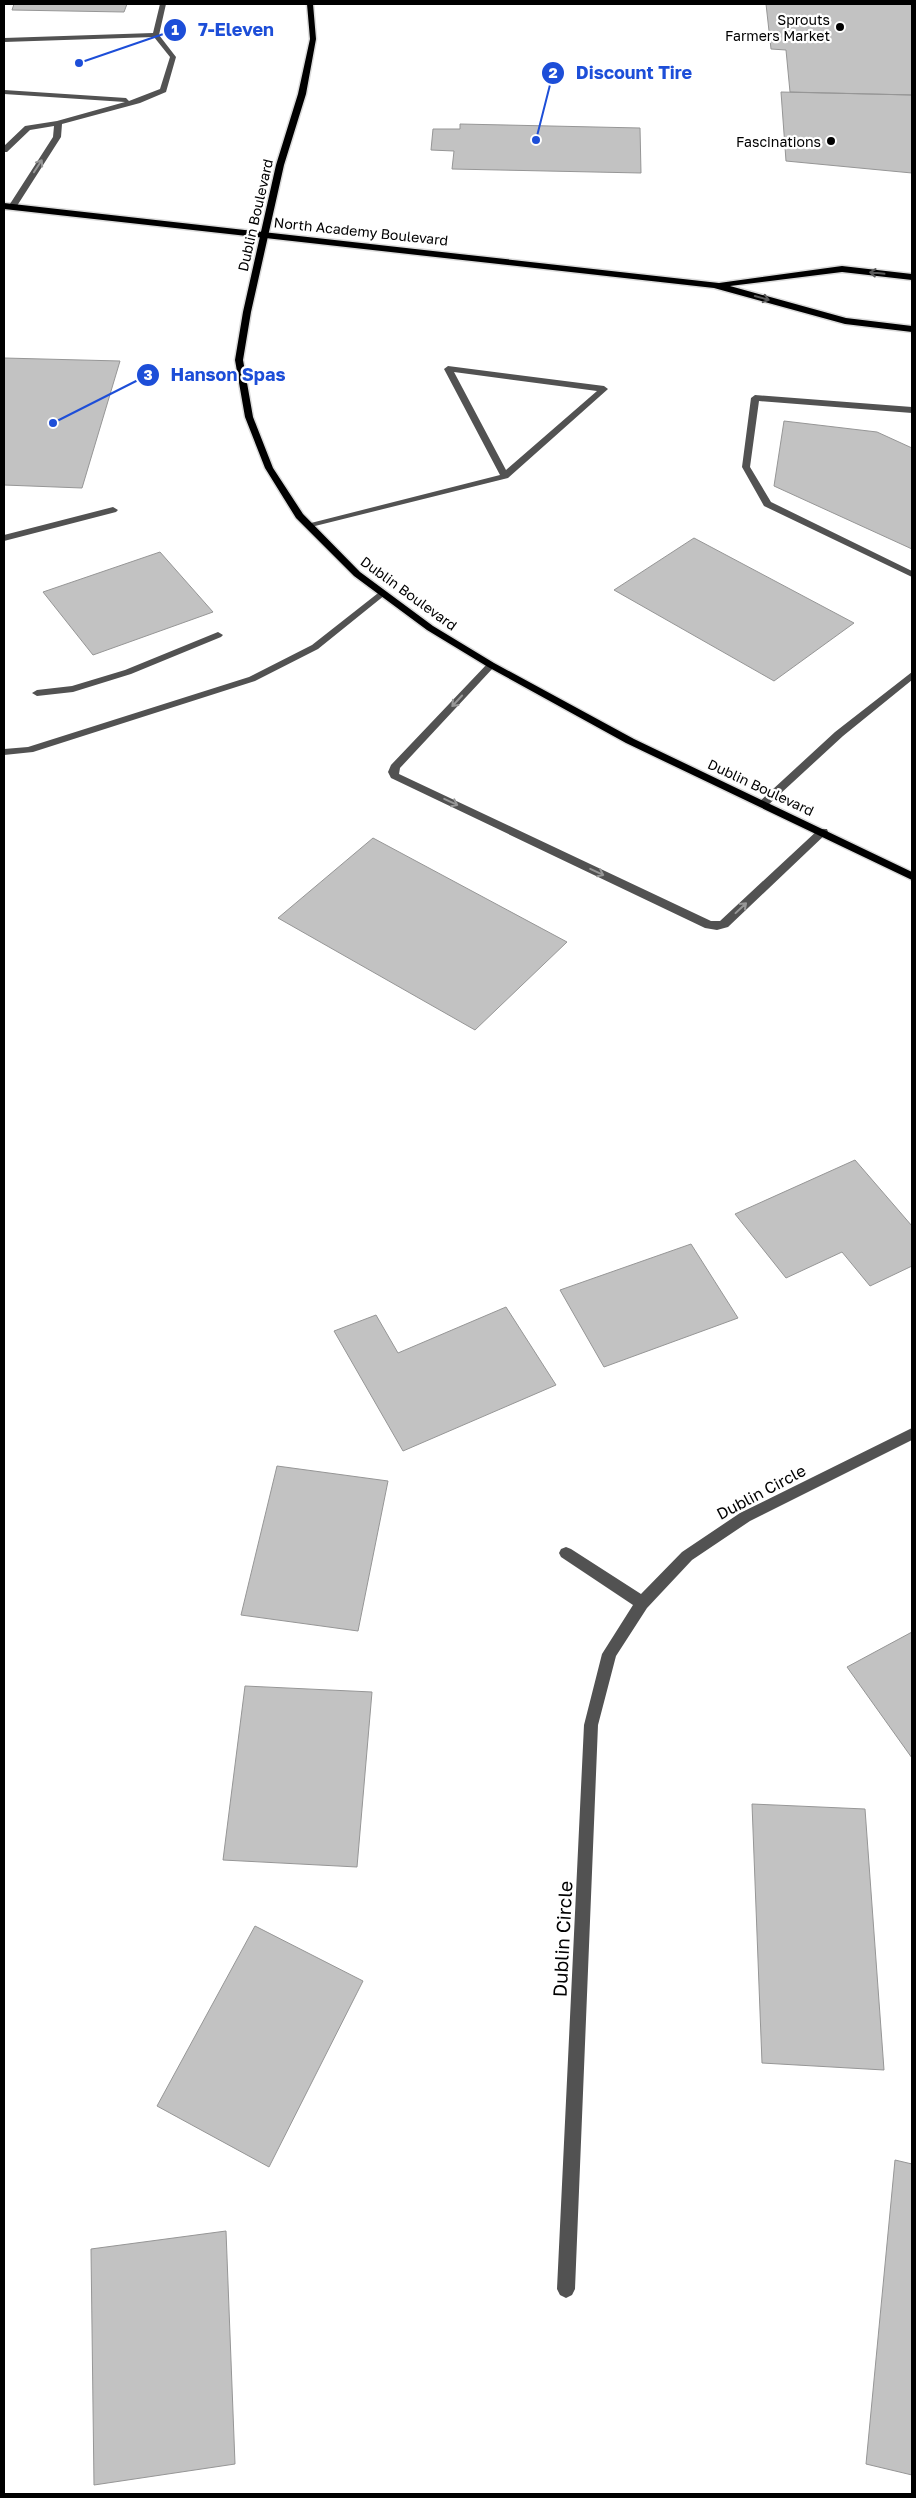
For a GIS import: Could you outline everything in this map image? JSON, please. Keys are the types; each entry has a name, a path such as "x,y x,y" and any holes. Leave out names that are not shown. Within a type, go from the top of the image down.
{"highway":[{"name":"North Academy Boulevard","path":"8,206 715,285 845,321 912,329"},
{"name":"North Academy Boulevard","path":"715,285 842,269 912,277"}],"main road":[{"name":"Dublin Boulevard","path":"310,4 313,39 302,94 280,165 238,360 249,417 269,468 299,516 357,574 382,594 430,628 490,665 630,741 912,876"}],"street":[{"path":"156,36 163,4"},
{"path":"4,40 156,36"},
{"path":"4,150 28,128 58,123 137,101 163,90 173,57 156,36"},
{"path":"4,92 137,101"},
{"path":"8,206 57,137 58,123"},
{"path":"310,526 505,476 604,389 448,369 505,476"},
{"path":"912,410 755,398 746,467 767,504 912,574"},
{"path":"4,538 113,510"},
{"path":"4,752 29,750 252,679 315,646 382,594"},
{"path":"37,693 73,689 128,672 218,635"},
{"path":"490,665 394,766 393,772 395,776 709,925 717,926 724,924 823,832"},
{"path":"763,804 839,734 912,675"},
{"name":"Dublin Circle","path":"566,2290 591,1725 609,1654 642,1603 687,1556 746,1518 912,1434"},
{"path":"566,1553 642,1603"}],"building":[{"path":"14,4 127,4 124,12 12,10"},
{"name":"Sprouts Farmers Market","path":"766,4 912,4 912,95 790,92 786,50 771,49"},
{"path":"781,92 912,95 912,173 786,161"},
{"path":"460,124 640,128 641,173 452,169 454,151 431,150 433,129 460,129"},
{"path":"4,358 120,361 82,488 4,485"},
{"path":"784,421 877,432 912,448 912,549 774,486"},
{"path":"694,538 854,623 774,681 614,590"},
{"path":"160,552 213,612 93,655 43,592"},
{"path":"373,838 567,942 475,1030 278,918"},
{"path":"855,1160 912,1226 912,1266 870,1286 842,1252 786,1278 735,1214"},
{"path":"691,1244 738,1318 604,1367 560,1290"},
{"path":"506,1307 556,1385 403,1451 334,1331 376,1315 398,1353"},
{"path":"277,1466 388,1481 358,1631 241,1615"},
{"path":"912,1632 912,1758 847,1667"},
{"path":"245,1686 372,1692 357,1867 223,1860"},
{"path":"752,1804 865,1809 884,2070 762,2063"},
{"path":"255,1926 363,1981 269,2167 157,2106"},
{"path":"895,2160 912,2164 912,2475 866,2464"},
{"path":"226,2231 235,2464 94,2485 91,2249"}],"place":[{"name":"Sprouts Farmers Market","path":"840,27"},
{"name":"7-Eleven","path":"79,63"},
{"name":"Discount Tire","path":"536,140"},
{"name":"Fascinations","path":"831,141"},
{"name":"Hanson Spas","path":"53,423"}]}
